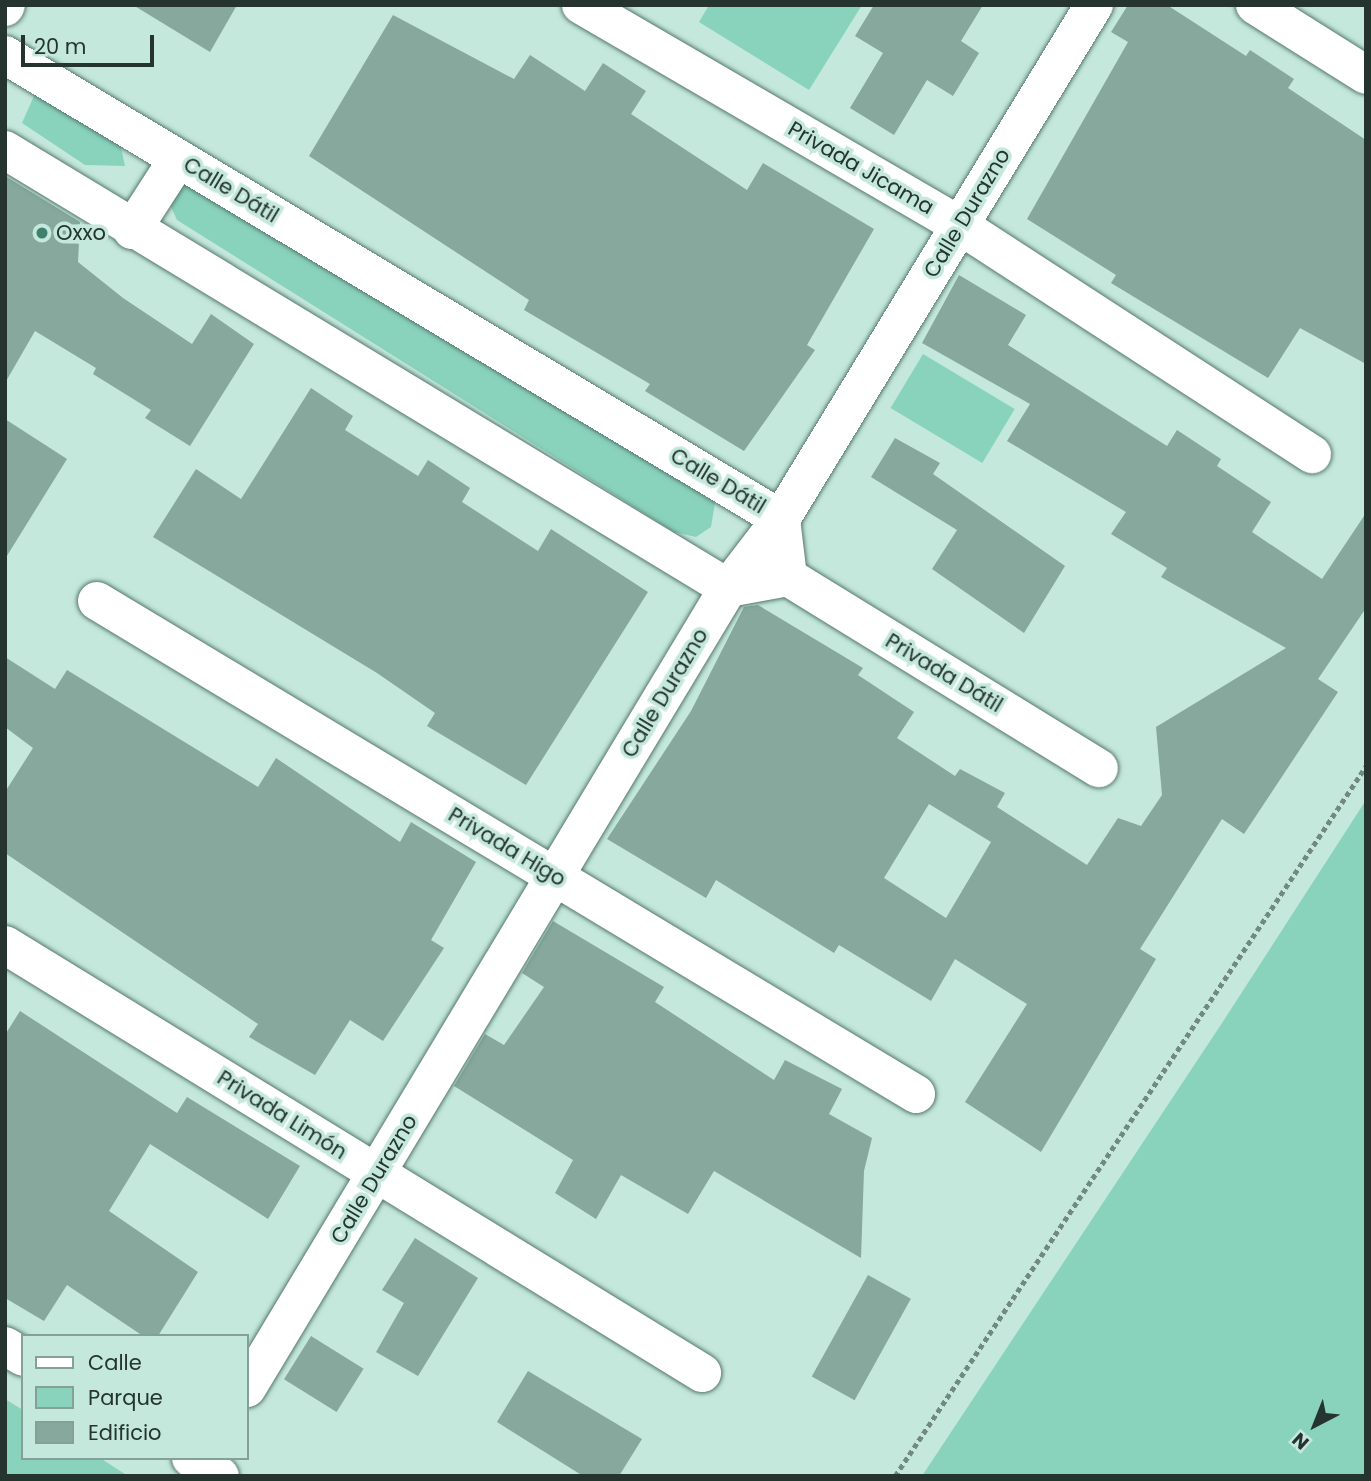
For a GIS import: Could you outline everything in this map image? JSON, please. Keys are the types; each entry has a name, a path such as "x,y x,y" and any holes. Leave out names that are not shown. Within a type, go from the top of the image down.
{"street":[{"name":"Privada Jicama","path":"581,5 959,225 1312,454"},
{"name":"Calle Durazno","path":"248,1386 728,588 781,519 1094,5"},
{"path":"1255,5 1366,75"},
{"name":"Calle Dátil","path":"5,55 781,519 788,577"},
{"path":"5,150 132,230 728,588 788,577"},
{"path":"132,230 178,159"},
{"name":"Privada Dátil","path":"788,577 1100,768"},
{"name":"Privada Higo","path":"97,601 916,1094"},
{"name":"Privada Limón","path":"5,945 702,1373"},
{"path":"5,1346 21,1356"}],"path":[{"path":"895,1476 1366,766"}],"green space":[{"path":"709,5 862,5 809,90 699,22"},
{"path":"37,89 136,140 121,147 125,166 85,165 22,123"},
{"path":"176,177 705,484 715,503 711,527 696,537 674,532 177,220 166,196"},
{"path":"923,354 1015,409 982,463 891,408"},
{"path":"1366,800 1366,1476 922,1476 1224,1020"},
{"path":"5,1399 21,1409 21,1460 103,1460 128,1476 5,1476"}],"building":[{"path":"133,5 237,5 210,52"},
{"path":"874,5 983,5 961,41 979,53 953,96 927,80 894,135 850,108 883,53 855,36"},
{"path":"1128,5 1167,5 1246,56 1250,50 1294,79 1288,88 1366,140 1366,364 1300,328 1268,378 1111,283 1116,275 1027,219 1128,42 1111,32"},
{"path":"393,15 514,79 530,55 585,91 603,63 646,91 631,114 747,190 763,163 874,229 807,345 815,350 744,451 645,391 650,384 524,310 529,300 309,156"},
{"path":"5,176 80,222 78,262 123,298 192,344 211,314 254,344 190,446 145,418 151,410 93,374 96,368 35,331 5,383"},
{"path":"959,275 1026,315 1008,345 1167,446 1177,430 1221,459 1217,466 1271,502 1252,532 1322,579 1366,513 1366,608 1318,679 1338,692 1244,834 1222,819 1140,949 1156,959 1041,1152 965,1102 1027,1004 955,959 931,1001 839,945 834,953 716,880 706,898 607,839 691,711 744,607 758,605 863,668 858,675 914,712 897,738 955,776 960,769 1005,793 997,807 1087,865 1118,818 1141,826 1162,795 1156,727 1286,648 1161,577 1167,568 1111,534 1126,512 1007,441 1030,404 922,343","holes":["929,804 991,842 946,918 884,878"]},
{"path":"311,388 353,416 345,430 418,476 428,460 470,488 462,502 538,551 551,529 648,592 526,785 427,726 435,713 377,673 153,537 196,469 241,499"},
{"path":"5,419 67,459 5,559"},
{"path":"895,438 940,463 933,474 1065,566 1024,633 932,569 957,530 871,477"},
{"path":"5,657 55,689 67,670 258,787 276,758 400,842 411,822 476,862 431,940 444,948 383,1041 350,1020 315,1075 249,1037 258,1024 5,853 5,792 33,748 5,727"},
{"path":"553,921 664,987 655,1002 774,1080 785,1060 842,1089 829,1114 872,1138 864,1171 861,1258 714,1171 688,1214 621,1175 596,1219 555,1193 573,1160 454,1086 485,1034 504,1045 544,987 522,973"},
{"path":"20,1011 177,1113 187,1097 300,1166 268,1219 150,1144 109,1211 198,1272 159,1334 140,1334 67,1285 44,1321 5,1298 5,1035"},
{"path":"415,1238 478,1278 418,1376 376,1352 404,1303 382,1290"},
{"path":"868,1275 911,1299 855,1400 812,1376"},
{"path":"311,1336 364,1369 337,1412 284,1379"},
{"path":"528,1371 642,1439 619,1476 583,1476 497,1422"}],"place":[{"name":"Oxxo","path":"42,233"}]}
